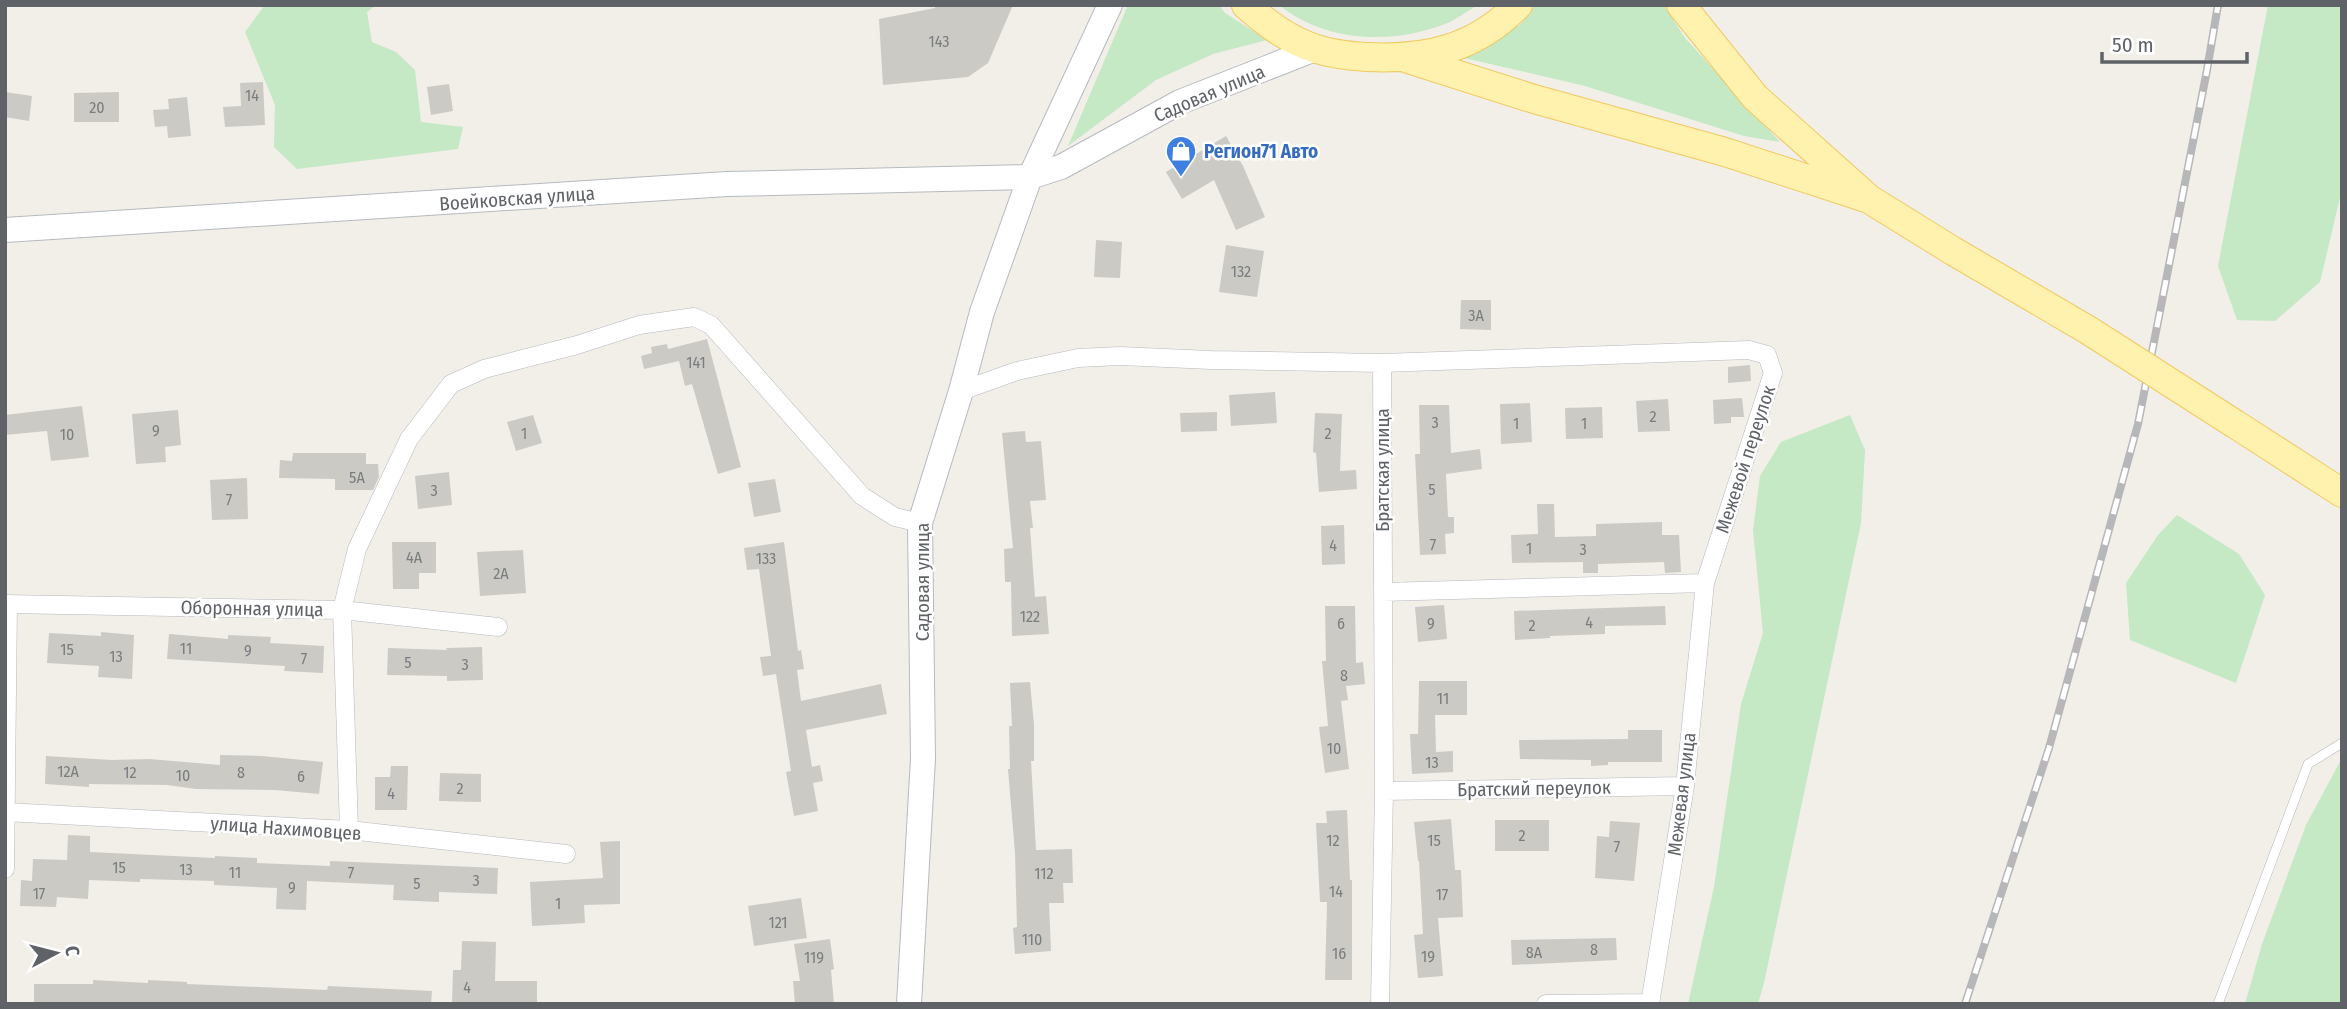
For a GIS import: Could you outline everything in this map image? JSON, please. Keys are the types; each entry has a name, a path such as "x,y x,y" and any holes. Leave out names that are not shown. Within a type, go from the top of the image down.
{"main road":[{"name":"Садовая улица","path":"909,1004 923,758 920,523 961,391 982,312 1030,177 1110,5"},
{"path":"1247,5 1263,20 1315,49 1354,56 1408,59 1534,99 1725,152 1869,199"},
{"path":"1408,59 1462,44 1487,30 1518,5"},
{"path":"1681,5 1755,97 1869,199 2088,330 2342,493"},
{"name":"Садовая улица","path":"1030,177 1061,167 1180,102 1315,49"},
{"name":"Воейковская улица","path":"5,230 727,184 1030,177"}],"street":[{"path":"349,830 342,610 357,549 409,439 451,384 484,369 577,345 639,325 694,317 711,325 862,496 895,517 920,523"},
{"name":"Межевой переулок","path":"1382,363 1749,350 1767,355 1773,373 1704,583"},
{"path":"961,391 1017,371 1088,358 1120,356 1382,363"},
{"name":"Братская улица","path":"1380,1004 1384,791 1382,363"},
{"path":"1383,592 1704,583"},
{"name":"Межевая улица","path":"1650,1003 1685,786 1704,583"},
{"path":"5,869 6,604"},
{"name":"Оборонная улица","path":"6,604 342,610 498,627"},
{"name":"Братский переулок","path":"1384,791 1685,786"},
{"name":"улица Нахимовцев","path":"6,812 349,830 566,853"},
{"path":"1546,1004 1650,1003"}],"lane":[{"path":"2218,1004 2308,765 2342,743"}],"green space":[{"path":"265,5 376,5 367,12 372,42 396,52 415,70 421,122 463,127 458,149 297,169 274,147 275,105 245,32"},
{"path":"1128,5 1219,5 1225,13 1267,40 1213,54 1156,80 1068,146"},
{"path":"1279,5 1478,5 1445,24 1424,31 1381,37 1338,33 1317,27"},
{"path":"1535,5 1664,5 1685,38 1780,142 1744,136 1585,86 1460,57 1520,25"},
{"path":"2268,5 2342,5 2342,189 2320,282 2275,321 2237,320 2218,266"},
{"path":"1850,415 1865,450 1861,523 1764,983 1758,1004 1688,1004 1714,887 1741,704 1763,633 1753,530 1760,476 1781,442"},
{"path":"2177,515 2239,554 2265,595 2236,683 2130,640 2126,583 2158,535"},
{"path":"2342,758 2342,1004 2245,1004 2262,944 2306,825"}],"building":[{"path":"935,5 1013,5 988,63 968,77 883,85 879,19 935,8"},
{"path":"263,82 265,125 225,127 223,107 241,106 240,83"},
{"path":"449,84 453,111 431,115 427,87"},
{"path":"5,92 32,96 29,121 5,117"},
{"path":"119,92 119,122 74,122 74,93"},
{"path":"187,97 191,136 168,138 167,126 155,127 153,110 169,109 168,99"},
{"path":"1226,136 1243,166 1265,217 1236,230 1214,180 1182,199 1166,172"},
{"path":"1096,240 1122,242 1120,278 1094,277"},
{"path":"1226,245 1264,251 1257,297 1219,292"},
{"path":"1461,300 1491,300 1491,330 1460,329"},
{"path":"707,339 741,467 718,474 692,384 685,386 679,361 644,369 641,356 652,353 651,347 667,344 668,349"},
{"path":"1750,365 1751,381 1728,383 1728,367"},
{"path":"1275,392 1277,423 1231,426 1229,395"},
{"path":"1742,398 1744,417 1731,417 1731,423 1714,424 1713,400"},
{"path":"1668,399 1670,431 1638,432 1636,401"},
{"path":"1530,403 1532,442 1501,444 1500,404"},
{"path":"1419,405 1449,405 1451,453 1480,449 1482,469 1446,474 1448,517 1454,517 1454,533 1445,534 1446,554 1420,555 1415,454 1420,454"},
{"path":"82,406 89,457 51,461 47,431 5,435 5,415"},
{"path":"1602,407 1603,438 1566,439 1565,408"},
{"path":"178,410 181,445 165,447 166,462 136,464 132,414"},
{"path":"1217,412 1217,431 1181,432 1180,413"},
{"path":"1315,413 1342,414 1340,471 1356,470 1357,489 1319,492 1316,453 1313,452"},
{"path":"533,415 542,443 516,451 507,422"},
{"path":"1025,431 1026,442 1041,441 1046,500 1030,501 1033,528 1030,528 1035,597 1046,596 1049,634 1012,636 1011,582 1005,582 1004,549 1013,548 1002,433"},
{"path":"293,453 366,453 366,464 378,464 379,477 373,490 335,490 335,479 279,478 280,460 292,461"},
{"path":"449,472 452,505 418,509 415,476"},
{"path":"247,478 248,519 212,520 210,480"},
{"path":"775,479 781,512 754,517 748,483"},
{"path":"1537,504 1554,504 1555,537 1596,536 1596,524 1662,522 1662,535 1679,535 1681,572 1665,573 1664,562 1598,564 1598,573 1583,573 1583,562 1512,563 1511,535 1538,534"},
{"path":"1344,525 1345,564 1322,565 1321,526"},
{"path":"392,542 436,542 436,573 419,573 419,589 393,589"},
{"path":"784,542 798,651 801,650 804,669 797,670 801,701 881,684 887,714 806,730 812,767 820,765 823,781 813,783 818,811 794,816 786,772 791,771 776,674 763,676 760,657 771,656 759,569 747,570 744,548"},
{"path":"523,550 526,593 480,596 477,552"},
{"path":"1444,605 1447,639 1418,642 1415,607"},
{"path":"1325,606 1355,606 1356,663 1363,662 1365,684 1346,686 1348,700 1341,701 1349,769 1325,773 1319,727 1328,726 1322,661 1326,661"},
{"path":"1665,606 1666,625 1605,626 1605,634 1515,640 1514,611"},
{"path":"101,632 134,635 132,679 98,677 99,666 47,663 49,633 101,636"},
{"path":"169,634 228,639 228,635 271,637 270,643 324,646 323,673 284,671 285,666 167,659"},
{"path":"482,647 483,680 447,681 447,676 387,675 388,648 447,650 446,648"},
{"path":"1419,681 1467,681 1467,715 1435,715 1436,752 1453,751 1453,772 1412,774 1410,734 1418,734"},
{"path":"1030,682 1034,725 1034,761 1031,761 1036,850 1072,849 1073,883 1063,883 1064,903 1049,903 1051,951 1015,954 1015,853 1008,769 1009,726 1012,726 1010,683"},
{"path":"1628,730 1662,730 1662,762 1608,762 1608,765 1591,766 1591,760 1520,759 1519,740 1628,739"},
{"path":"220,755 323,762 319,794 275,790 196,789 167,785 89,784 89,787 45,784 46,756 149,759 220,765"},
{"path":"391,766 408,766 407,810 375,810 375,777 390,777"},
{"path":"440,773 481,774 481,802 439,801"},
{"path":"1347,810 1352,880 1352,980 1325,980 1327,902 1320,902 1316,823 1327,823 1326,811"},
{"path":"1451,819 1455,870 1461,870 1463,917 1438,918 1443,976 1418,978 1414,935 1423,934 1414,822"},
{"path":"1495,820 1549,820 1549,851 1495,851"},
{"path":"1610,821 1640,823 1634,881 1595,878 1597,836 1609,837"},
{"path":"68,835 90,836 90,852 257,858 257,863 330,866 330,861 498,868 497,894 439,892 439,902 393,900 394,885 307,881 306,910 276,909 277,888 214,885 214,881 89,880 88,899 57,897 56,907 20,906 21,880 32,881 33,859 67,860"},
{"path":"620,841 620,904 584,905 585,923 532,926 530,882 603,878 600,842"},
{"path":"801,898 807,938 754,946 748,906"},
{"path":"1616,938 1617,960 1512,965 1511,940"},
{"path":"830,939 834,969 831,970 834,1004 795,1004 793,981 800,981 794,944"},
{"path":"462,941 496,942 495,981 537,981 537,1004 452,1004 453,970 461,970"},
{"path":"93,980 148,983 148,980 327,990 328,986 432,991 431,1004 34,1004 34,984 93,984"}],"railway":[{"path":"1965,1004 2049,748 2138,424 2218,5"}],"place":[{"name":"Регион71 Авто","path":"1181,178"}]}
